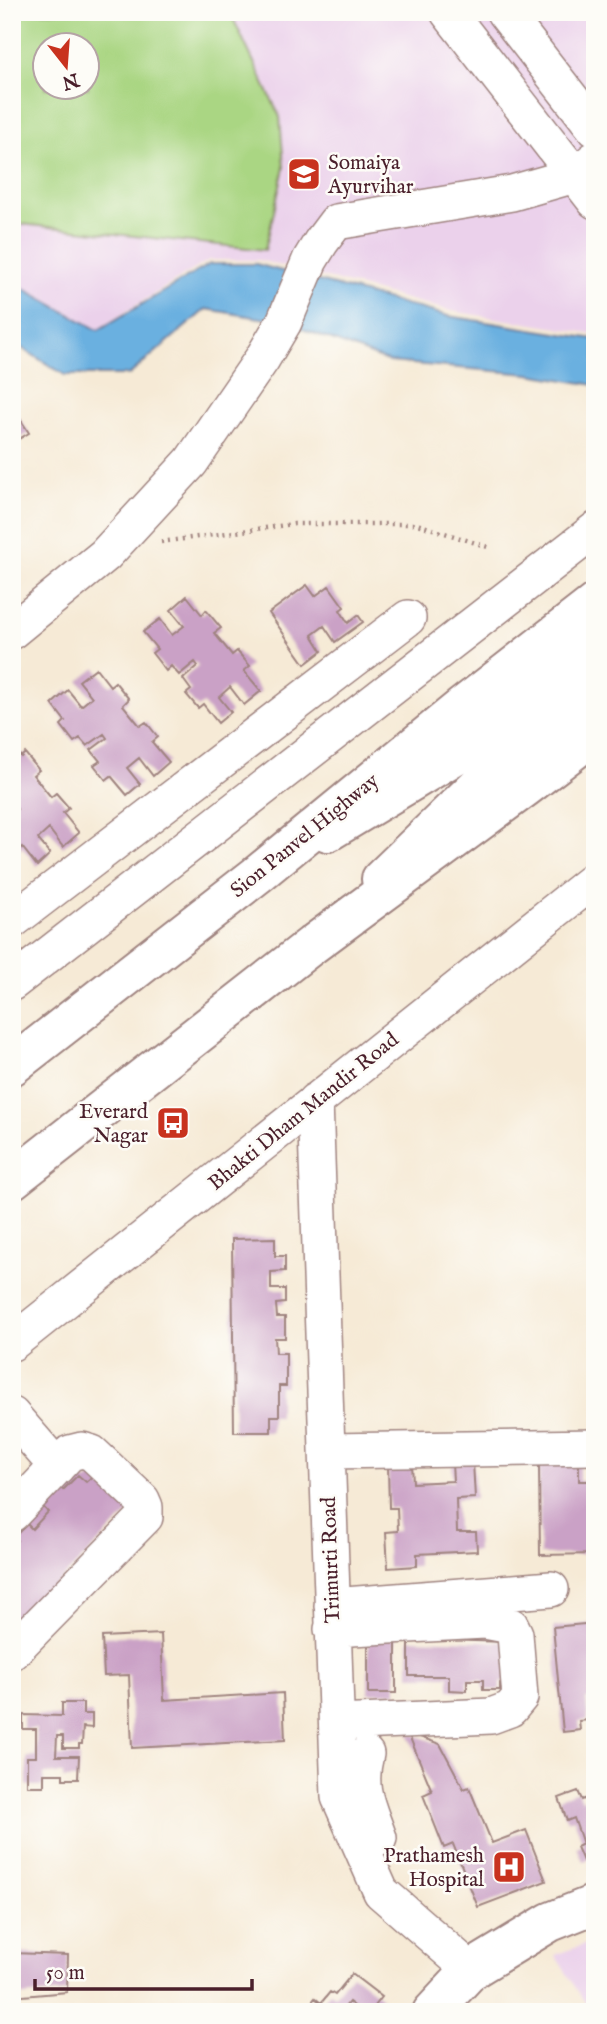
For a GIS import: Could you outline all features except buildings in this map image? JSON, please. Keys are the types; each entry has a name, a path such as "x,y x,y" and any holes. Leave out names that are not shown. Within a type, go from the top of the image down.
{"main road":[{"name":"Sion Panvel Highway","path":"12,1066 257,875 463,706 595,603"},
{"path":"257,875 474,744 595,649"},
{"path":"313,945 496,768 595,692"},
{"path":"12,1180 313,945 595,734"},
{"path":"432,2012 471,1970 550,1922 595,1904"}],"street":[{"path":"12,631 104,555 191,462 284,323 304,275 321,242 336,222 588,178 448,12"},
{"path":"474,46 507,16 595,129"},
{"path":"12,983 595,530"},
{"path":"12,921 408,618"},
{"name":"Bhakti Dham Mandir Road","path":"12,1343 595,879"},
{"name":"Trimurti Road","path":"315,1101 337,1723 365,1790 382,1892 471,1970"},
{"path":"12,1415 57,1467"},
{"path":"327,1451 595,1447"},
{"path":"12,1514 70,1453 82,1450 92,1453 142,1500 145,1507 145,1517 12,1652"},
{"path":"332,1617 551,1589"},
{"path":"332,1617 485,1621 511,1626 520,1697 510,1709 491,1716 337,1723"},
{"path":"366,1754 362,1772 365,1790 382,1845"}],"path":[{"path":"157,543 294,524 417,524 488,547"}],"shaded area":[{"name":"Somaiya Ayurvihar","path":"12,12 595,12 595,334 451,311 259,260 209,260 98,329 12,281"},
{"path":"595,1941 595,2000 586,2004 555,1955"}],"green space":[{"path":"12,12 230,12 280,117 284,168 265,250 12,223"}],"water":[{"path":"210,264 256,264 448,316 595,339 595,385 529,374 390,362 284,322 206,309 129,375 65,375 12,342 12,282 98,330"}],"place":[{"name":"Somaiya Ayurvihar","path":"304,174"},
{"name":"Everard Nagar","path":"173,1123"},
{"name":"Prathamesh Hospital","path":"509,1867"}]}
